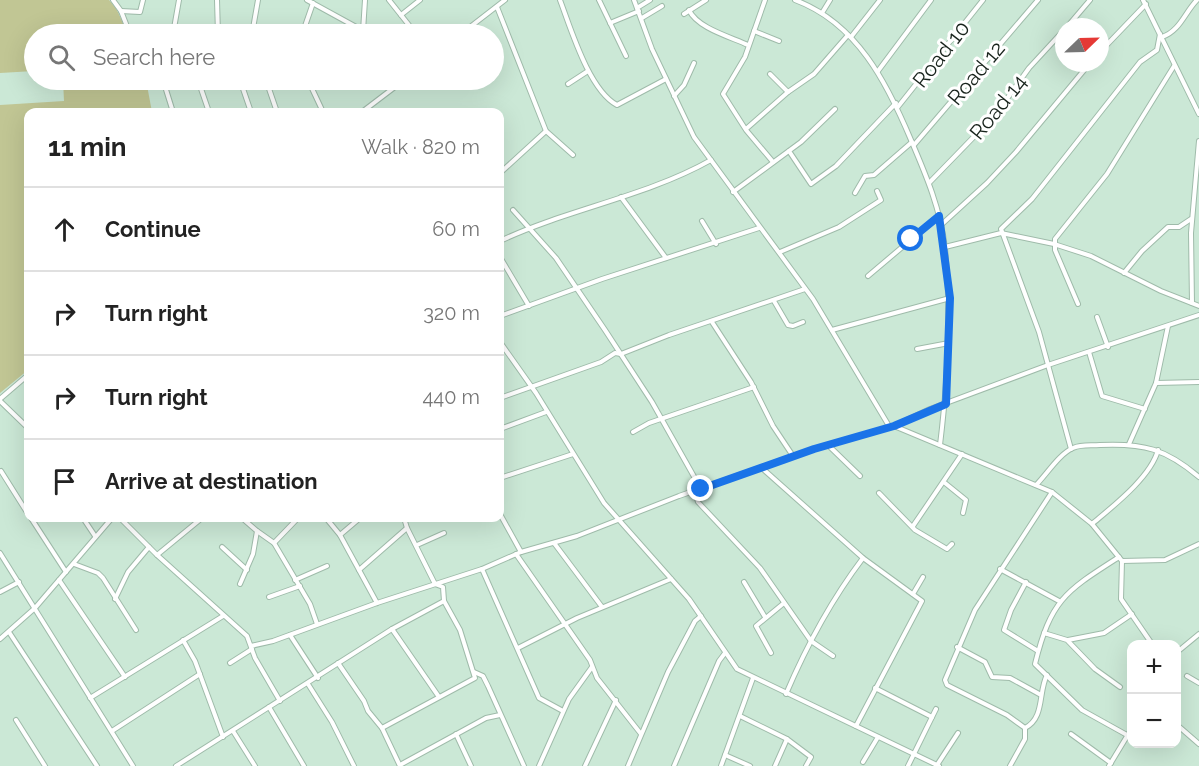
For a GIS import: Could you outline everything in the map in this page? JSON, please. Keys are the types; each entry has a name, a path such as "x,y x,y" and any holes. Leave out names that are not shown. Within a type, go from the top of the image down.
{"street":[{"path":"113,0 126,24"},
{"path":"121,11 140,12 143,0"},
{"path":"175,24 179,0"},
{"path":"217,0 218,24"},
{"path":"254,24 258,0"},
{"path":"307,0 350,24"},
{"path":"365,0 366,24"},
{"path":"389,0 408,24"},
{"path":"401,15 420,0"},
{"path":"474,24 505,0"},
{"path":"560,0 594,83 617,105 666,79"},
{"path":"599,0 626,56"},
{"path":"634,0 666,79 694,137 759,228 780,252 832,330 891,426 1052,492 1092,524 1121,559 1121,599 1149,640"},
{"path":"610,23 638,9 650,0"},
{"path":"684,14 706,0"},
{"path":"765,0 738,71 723,94 773,162"},
{"path":"795,0 822,13 850,36 878,71 897,106 929,183 941,225 950,298 946,404 940,445"},
{"path":"822,13 830,0"},
{"path":"746,127 814,74 880,0"},
{"path":"878,71 931,0"},
{"name":"Road 10","path":"789,152 811,184 836,166 897,106 983,0"},
{"name":"Road 12","path":"855,193 865,176 874,176 913,144 1038,0"},
{"name":"Road 14","path":"1074,18 1090,0"},
{"path":"1161,35 1170,33 1197,0"},
{"path":"1109,42 1144,2 1199,114"},
{"path":"306,24 313,3"},
{"path":"642,18 662,6"},
{"path":"497,7 504,24"},
{"path":"689,10 699,20 748,45"},
{"path":"504,25 546,131 573,155"},
{"path":"754,31 779,40"},
{"path":"1071,449 1039,332 1001,233 1002,226 1032,199 1117,88 1140,62 1157,50 1161,35"},
{"name":"Road 14","path":"929,183 996,114 1029,68 1055,39"},
{"path":"674,96 684,85 694,63"},
{"path":"1053,244 1107,174 1174,66"},
{"path":"568,84 588,70"},
{"path":"941,225 987,183 1016,152 1083,72"},
{"path":"770,74 788,92"},
{"path":"166,90 172,108"},
{"path":"201,90 208,108"},
{"path":"243,90 250,108"},
{"path":"269,90 276,108"},
{"path":"313,90 321,108"},
{"path":"368,108 391,90"},
{"path":"733,192 789,152 836,109"},
{"path":"504,169 546,131"},
{"path":"1192,303 1192,218 1199,141"},
{"path":"504,239 529,227 687,173 711,160"},
{"path":"780,252 860,216 881,200 877,190"},
{"path":"621,196 666,258"},
{"path":"513,210 556,258 575,290 621,354 701,489"},
{"path":"868,276 939,216"},
{"path":"1124,273 1142,251 1168,226 1179,227 1192,218"},
{"path":"702,221 716,244"},
{"path":"504,315 759,228"},
{"path":"945,247 1001,233 1053,244 1091,256 1199,306"},
{"path":"1053,244 1078,304"},
{"path":"504,264 529,306"},
{"path":"504,396 601,362 615,353 621,354 669,335 805,290"},
{"path":"832,330 950,298"},
{"path":"774,301 788,325 793,326 803,322"},
{"path":"230,663 252,648 317,624 482,569 519,553 619,520 701,489 763,469 793,456 891,426 1048,365 1199,315"},
{"path":"1097,317 1108,347"},
{"path":"712,322 754,387 773,426 793,456"},
{"path":"1129,444 1156,383 1168,326"},
{"path":"917,349 949,343"},
{"path":"504,348 531,386 604,503 701,616 737,669 938,766 958,733"},
{"path":"1089,352 1102,396 1145,409"},
{"path":"24,379 0,400 24,424"},
{"path":"1156,383 1199,382"},
{"path":"633,432 754,387"},
{"path":"504,428 546,412"},
{"path":"1036,485 1071,449 1083,445 1129,444 1158,450 1173,457 1199,477"},
{"path":"828,445 860,476"},
{"path":"1092,524 1134,485 1156,458 1158,450"},
{"path":"504,477 573,454"},
{"path":"913,526 963,454"},
{"path":"763,469 863,558 922,601 917,615 856,726"},
{"path":"1,471 24,508"},
{"path":"945,483 966,500 963,513"},
{"path":"701,489 696,495 698,502 760,568 811,641 833,656"},
{"path":"1025,728 1007,715 947,685 945,680 957,647 975,610 1052,492"},
{"path":"879,493 915,530 947,549 952,544"},
{"path":"34,522 66,572"},
{"path":"86,522 95,536"},
{"path":"0,639 35,608 108,522"},
{"path":"124,522 247,636 280,701"},
{"path":"157,555 197,522"},
{"path":"247,522 274,543 300,586 317,624"},
{"path":"274,543 294,522"},
{"path":"329,522 340,535 377,603"},
{"path":"340,535 355,522"},
{"path":"382,728 472,681 473,671 460,630 444,601 443,587 435,584 405,522"},
{"path":"504,522 519,553 592,667 641,734"},
{"path":"359,570 407,528"},
{"path":"240,584 247,570 257,531"},
{"path":"417,545 444,533"},
{"path":"554,543 602,607"},
{"path":"1127,734 1082,710 1035,666 1044,633 1059,601 1098,568 1121,559 1165,560 1199,544"},
{"path":"115,598 128,572 149,547"},
{"path":"222,547 247,570"},
{"path":"0,553 133,766"},
{"path":"786,694 811,641 849,575 863,558"},
{"path":"74,564 98,573 136,630"},
{"path":"295,580 327,566"},
{"path":"482,569 539,698 563,711"},
{"path":"1000,569 1059,601"},
{"path":"913,594 923,577"},
{"path":"518,648 602,607 671,579"},
{"path":"59,580 125,677"},
{"path":"0,592 19,582"},
{"path":"744,582 765,617"},
{"path":"1026,582 1011,610 1004,630 1038,651"},
{"path":"269,597 300,586"},
{"path":"176,766 392,629 444,601"},
{"path":"771,652 756,627 784,603"},
{"path":"1044,633 1067,640 1104,633 1131,614"},
{"path":"90,699 223,616"},
{"path":"628,766 668,672 695,621 701,616"},
{"path":"392,629 439,697"},
{"path":"9,632 97,766"},
{"path":"1181,649 1199,634"},
{"path":"290,635 318,678"},
{"path":"183,640 200,674 223,737"},
{"path":"1067,640 1095,669 1120,687"},
{"path":"957,647 985,662 992,677 1010,678 1041,695"},
{"path":"674,766 718,661 725,653"},
{"path":"338,663 364,701 368,711 382,728 400,766 486,718 500,715"},
{"path":"539,766 563,711 582,678 592,667"},
{"path":"473,671 483,676 524,766"},
{"path":"112,732 200,674"},
{"path":"1010,766 1025,739 1025,728 1036,718 1047,675"},
{"path":"1187,676 1199,683"},
{"path":"721,766 753,678"},
{"path":"308,684 332,722 354,766"},
{"path":"875,688 932,717"},
{"path":"585,766 616,700"},
{"path":"269,707 304,766"},
{"path":"908,766 936,709"},
{"path":"740,716 787,739 811,757 806,766"},
{"path":"16,720 43,765"},
{"path":"1181,728 1199,744"},
{"path":"233,731 255,766"},
{"path":"456,734 471,766"},
{"path":"1071,734 1110,764 1127,737"},
{"path":"863,762 878,736"},
{"path":"775,766 787,739"},
{"path":"725,755 750,766"}],"green space":[{"path":"0,0 109,0 116,8 123,24 24,24 24,72 0,73"},
{"path":"63,90 148,90 151,108 24,108 24,373 0,393 0,105 64,101"}],"route":[{"path":"701,489 763,469 814,449 894,426 946,404 950,298 945,247 939,216 911,239"}]}
